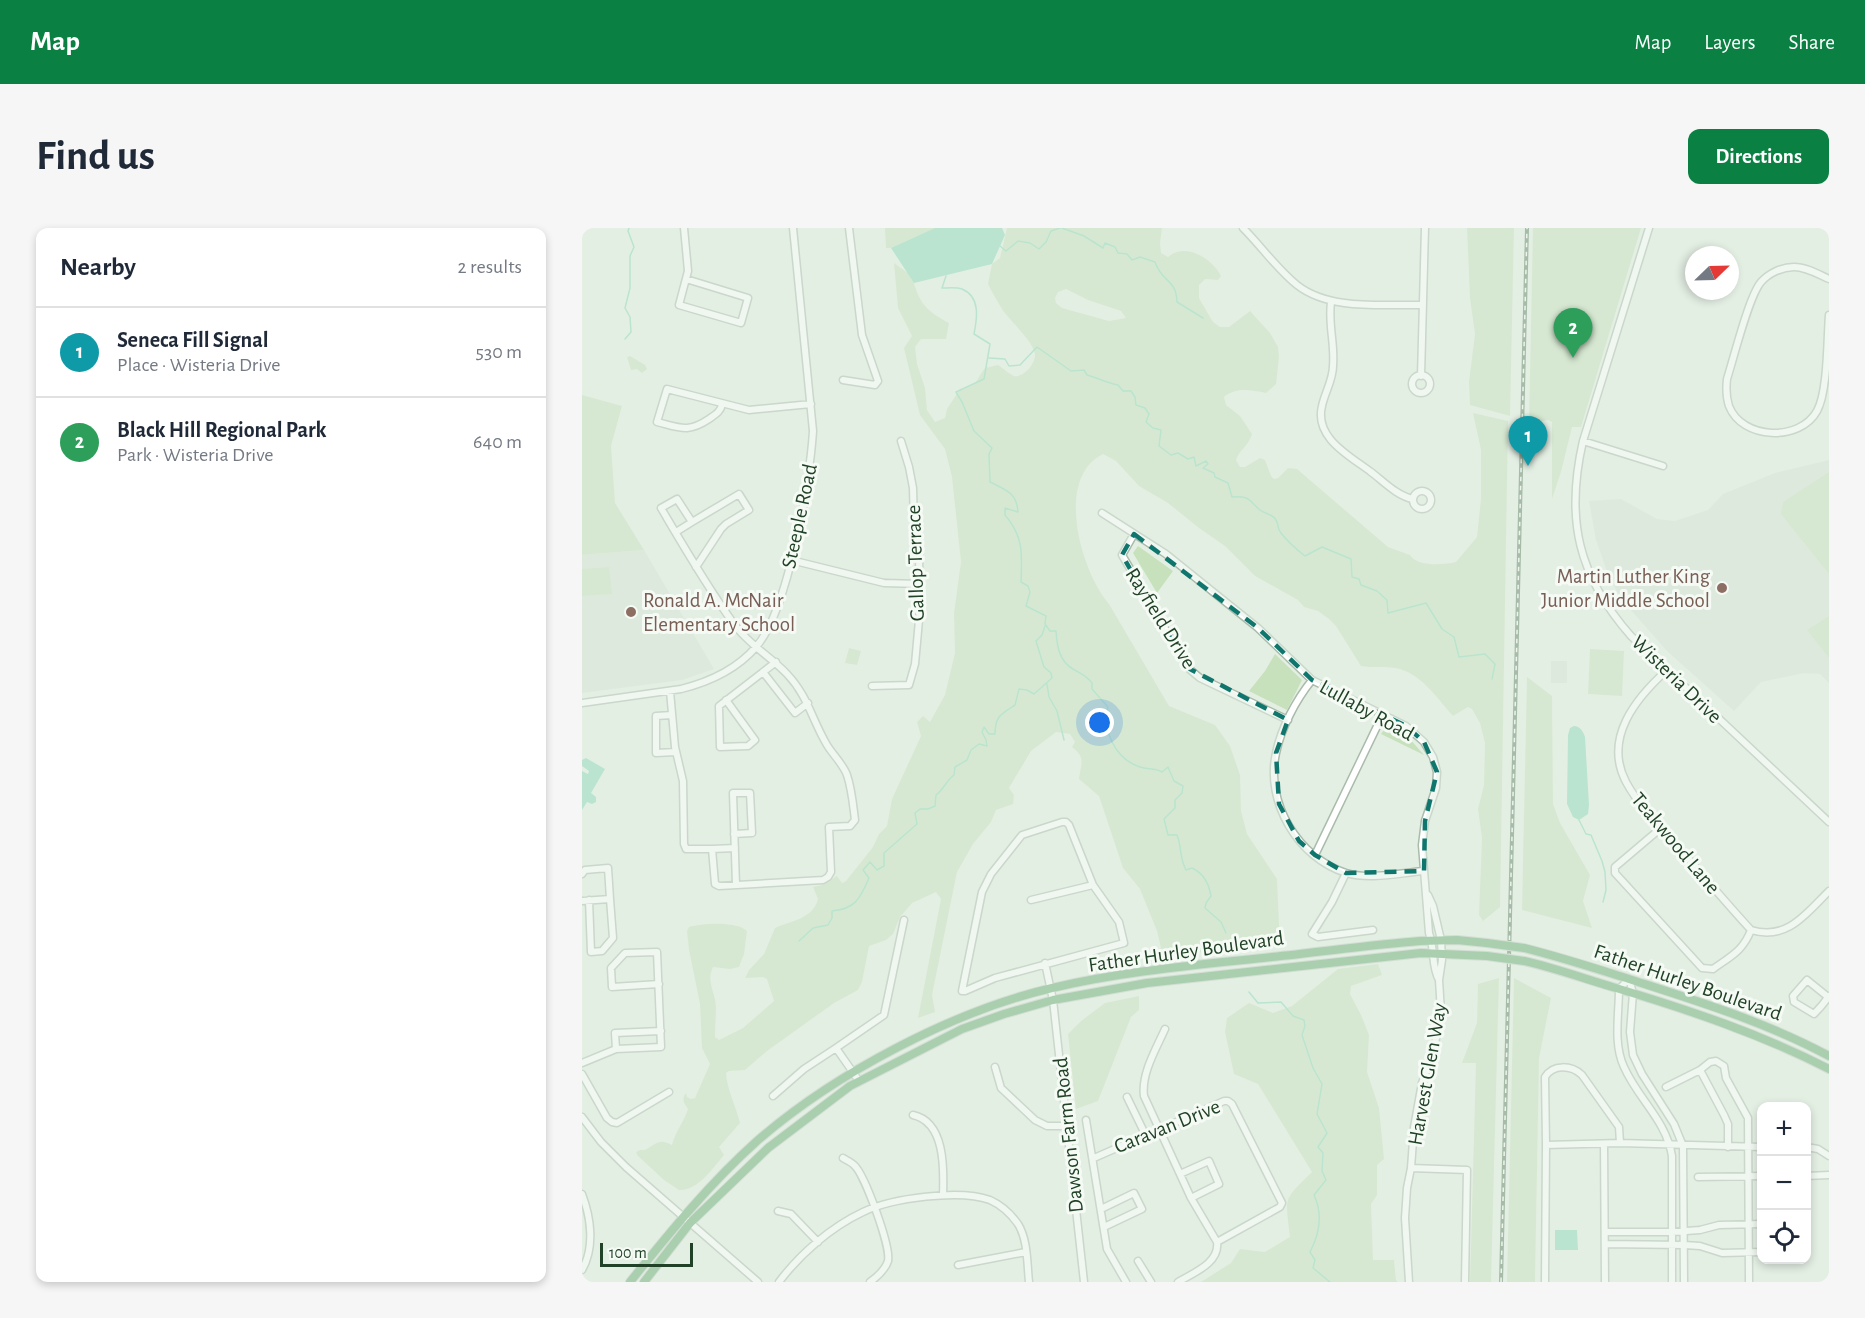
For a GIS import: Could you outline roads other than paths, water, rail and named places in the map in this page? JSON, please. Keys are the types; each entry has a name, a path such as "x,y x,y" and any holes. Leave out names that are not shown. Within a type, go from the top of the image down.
{"main road":[{"name":"Father Hurley Boulevard","path":"630,1282 682,1217 732,1164 783,1120 852,1072 967,1016 1051,988 1143,971 1431,940 1487,943 1524,948 1719,1008 1775,1030 1829,1056"},
{"name":"Father Hurley Boulevard","path":"644,1282 690,1223 768,1148 859,1080 962,1029 1004,1014 1053,1000 1147,983 1433,953 1487,956 1524,961 1716,1020 1793,1050 1829,1069"}],"street":[{"path":"684,228 688,271 679,305 741,323 748,298 686,279"},
{"name":"Steeple Road","path":"582,703 670,691 696,685 722,674 741,662 757,646 776,612 791,560 811,461 811,404 793,228"},
{"path":"843,380 875,385 878,381 862,335 849,228"},
{"path":"1243,228 1297,285 1315,296 1331,302 1422,304"},
{"path":"1421,376 1425,228"},
{"name":"Wisteria Drive","path":"1649,228 1583,441 1574,487 1575,518 1589,574 1613,616 1667,670 1829,822"},
{"path":"1829,279 1802,268 1782,268 1767,276 1755,291 1727,379 1726,393 1729,407 1746,427 1763,432 1781,432 1804,424 1817,411 1822,398 1829,315"},
{"path":"1331,302 1329,322 1334,356 1333,371 1321,409 1325,432 1337,446 1372,473 1404,496 1413,499"},
{"path":"722,405 720,411 694,428 686,429 657,422 667,389 748,411 811,404"},
{"name":"Gallop Terrace","path":"872,686 904,687 909,685 918,631 920,584 913,488 901,441"},
{"path":"1583,441 1663,466"},
{"path":"675,532 739,494 749,510 721,529 696,567"},
{"path":"692,522 677,499 661,508 735,626 776,662 799,688 822,736 847,776 855,820 850,826 829,827 831,872 823,880 719,886 715,884 711,849"},
{"name":"Lullaby Road","path":"1102,513 1166,554 1258,628 1312,680 1406,726 1416,734 1433,757 1437,772 1436,788 1425,821 1422,845 1426,907 1431,940"},
{"name":"Rayfield Drive","path":"1134,534 1122,555 1188,668 1200,678 1288,720"},
{"path":"791,560 884,583 920,584"},
{"path":"726,700 755,740 748,746 720,747 719,706 726,700 776,662"},
{"name":"Teakwood Lane","path":"1667,670 1628,715 1620,736 1620,759 1625,780 1637,800 1751,930"},
{"path":"763,672 795,712 808,703"},
{"path":"1312,680 1288,720 1276,753 1275,788 1287,824 1299,841 1315,855 1346,873 1367,876 1424,871"},
{"path":"670,691 676,752 683,781 686,849 735,848"},
{"path":"672,715 656,716 656,753 676,752"},
{"path":"1315,855 1382,716"},
{"path":"734,834 752,833 750,793 733,793 734,834 736,885"},
{"path":"1066,822 1070,825 1093,885 1119,922 1124,943 1045,963 995,978 965,991 962,990 982,892 991,874 1022,835 1066,822"},
{"path":"1661,828 1615,867 1615,873 1702,968 1713,969 1730,957 1746,944 1751,930 1777,932 1792,927 1829,891"},
{"path":"582,873 585,870 608,868 613,938 602,951 591,952 586,901 610,899"},
{"path":"1346,873 1332,902 1312,934 1318,937 1373,930"},
{"path":"1031,900 1093,885"},
{"name":"Lullaby Road","path":"1427,895 1433,906 1441,940"},
{"path":"773,1096 804,1069 884,1015 904,920"},
{"name":"Harvest Glen Way","path":"1431,940 1434,972 1439,981"},
{"name":"Harvest Glen Way","path":"1408,1282 1405,1218 1407,1188 1422,1083 1439,1031 1441,940"},
{"path":"582,1063 616,1049 661,1047 661,1031 659,984 657,952 625,953 611,968 612,987 659,984"},
{"name":"Dawson Farm Road","path":"1045,963 1053,1000 1084,1282"},
{"path":"1672,1282 1671,1145 1660,1122 1633,1084 1619,1053 1619,990 1629,980 1633,993 1630,1032 1633,1055 1642,1074 1674,1124 1683,1146 1684,1282"},
{"path":"1807,980 1828,996 1814,1014 1794,1002 1794,996 1807,980"},
{"path":"1165,1029 1144,1082 1144,1096 1191,1198 1217,1242 1218,1250 1214,1259 1178,1282"},
{"path":"616,1049 615,1033 661,1031"},
{"path":"836,1048 859,1080"},
{"path":"1666,1087 1700,1070 1710,1062 1716,1061 1724,1066 1726,1078 1748,1118 1749,1282"},
{"path":"995,1067 1001,1088 1035,1120 1047,1126 1068,1126"},
{"path":"1545,1282 1545,1077 1549,1070 1556,1067 1577,1070 1582,1075 1619,1126 1620,1143"},
{"path":"1700,1070 1728,1124 1728,1147"},
{"path":"582,1074 603,1111 612,1122 617,1123 669,1092"},
{"path":"1127,1097 1145,1134"},
{"name":"Caravan Drive","path":"1126,1282 1107,1250 1094,1158 1145,1134 1228,1101 1247,1132 1282,1203 1280,1207 1217,1242"},
{"path":"913,1115 923,1117 936,1133 942,1160 943,1196"},
{"path":"582,1117 601,1142 682,1217 758,1282"},
{"path":"1086,1119 1094,1158"},
{"path":"1604,1143 1605,1282"},
{"path":"1546,1145 1620,1143 1757,1148"},
{"path":"1811,1148 1818,1149 1829,1156"},
{"path":"843,1158 856,1166 887,1244 888,1259 878,1276 870,1282"},
{"path":"1180,1174 1209,1161 1220,1184 1191,1198"},
{"name":"Harvest Glen Way","path":"1411,1168 1467,1170 1465,1282"},
{"path":"1811,1176 1829,1175"},
{"path":"1698,1177 1757,1176"},
{"path":"1101,1209 1134,1193 1142,1209 1104,1227"},
{"path":"582,1194 588,1213 591,1236 582,1270"},
{"path":"779,1282 790,1268 818,1242 849,1220 874,1207 904,1200 943,1196 980,1197 1001,1206 1011,1215 1025,1240 1029,1282"},
{"path":"778,1211 791,1214 818,1242"},
{"path":"1605,1232 1672,1232 1700,1230 1719,1225 1757,1224"},
{"path":"1605,1244 1684,1245 1700,1246 1722,1253 1757,1252"},
{"path":"958,1265 1026,1252"},
{"path":"1138,1261 1151,1282"}],"waterway":[{"path":"625,339 631,332 630,317 625,308 630,288 630,256 634,247 629,228"},
{"path":"1000,246 1006,251 1018,241 1030,243 1039,249 1046,242 1051,231 1060,228"},
{"path":"1062,228 1084,236 1103,248 1105,243 1115,247 1118,253 1127,254 1132,260 1140,257 1155,262 1161,274 1174,289 1177,302 1203,318"},
{"path":"946,276 942,288 962,289 972,297 976,309 974,334 990,344 984,379 956,392 974,431 992,448 989,454 990,482 1010,493 1017,506 1018,512 1005,508 1005,515 1019,539 1022,563 1021,582 1028,586 1030,592 1026,606 1046,616 1045,624 1050,631 1056,631 1058,648 1065,662 1090,680 1092,689 1108,707 1107,725 1117,751 1131,763 1140,767 1162,772 1168,767 1174,781 1183,786 1182,793 1175,800 1175,808 1164,819 1168,835 1177,835 1186,870 1192,868 1205,879 1211,896 1205,908 1221,922 1226,933"},
{"path":"989,358 1005,359 1009,366 1020,365 1037,347 1071,371 1084,370 1087,375 1118,385 1123,391 1131,391 1136,405 1145,408 1149,414 1146,422 1153,428 1161,430 1159,446 1171,455 1178,453 1188,459 1194,457 1196,466 1206,461 1208,464 1203,468 1228,483 1232,497 1246,498 1260,510 1273,516 1280,531 1305,556 1322,547 1351,559 1352,577 1359,579 1361,585 1377,591 1387,600 1388,613 1426,603 1442,629 1454,637 1459,657 1485,654 1495,664 1492,679"},
{"path":"799,941 813,928 828,925 832,918 832,911 846,908 856,902 869,878 863,870 870,862 877,870 884,866 884,853 917,824 915,813 920,809 935,806 936,795 954,775 955,767 967,760 971,750 979,744 987,746 982,732 984,727 989,734 995,734 998,719 1015,705 1019,689 1034,694 1052,678 1051,673 1044,667 1036,641 1042,635 1045,626"},
{"path":"1047,684 1049,697 1057,711 1064,740"},
{"path":"1579,820 1586,834 1591,835 1602,861 1606,890 1603,902"},
{"path":"1249,992 1258,1003 1281,1002 1293,1016 1304,1020 1302,1035 1313,1068 1322,1084 1317,1114 1327,1133 1318,1147 1323,1153 1322,1171 1326,1180 1314,1195 1319,1209 1319,1224 1310,1252 1315,1260 1313,1268 1330,1282"}],"railway":[{"path":"1501,1282 1527,228"}],"place":[{"name":"Black Hill Regional Park","path":"1573,358"},
{"name":"Seneca Fill Signal","path":"1528,466"},
{"name":"Martin Luther King Junior Middle School","path":"1722,588"},
{"name":"Ronald A. McNair Elementary School","path":"631,612"}]}
